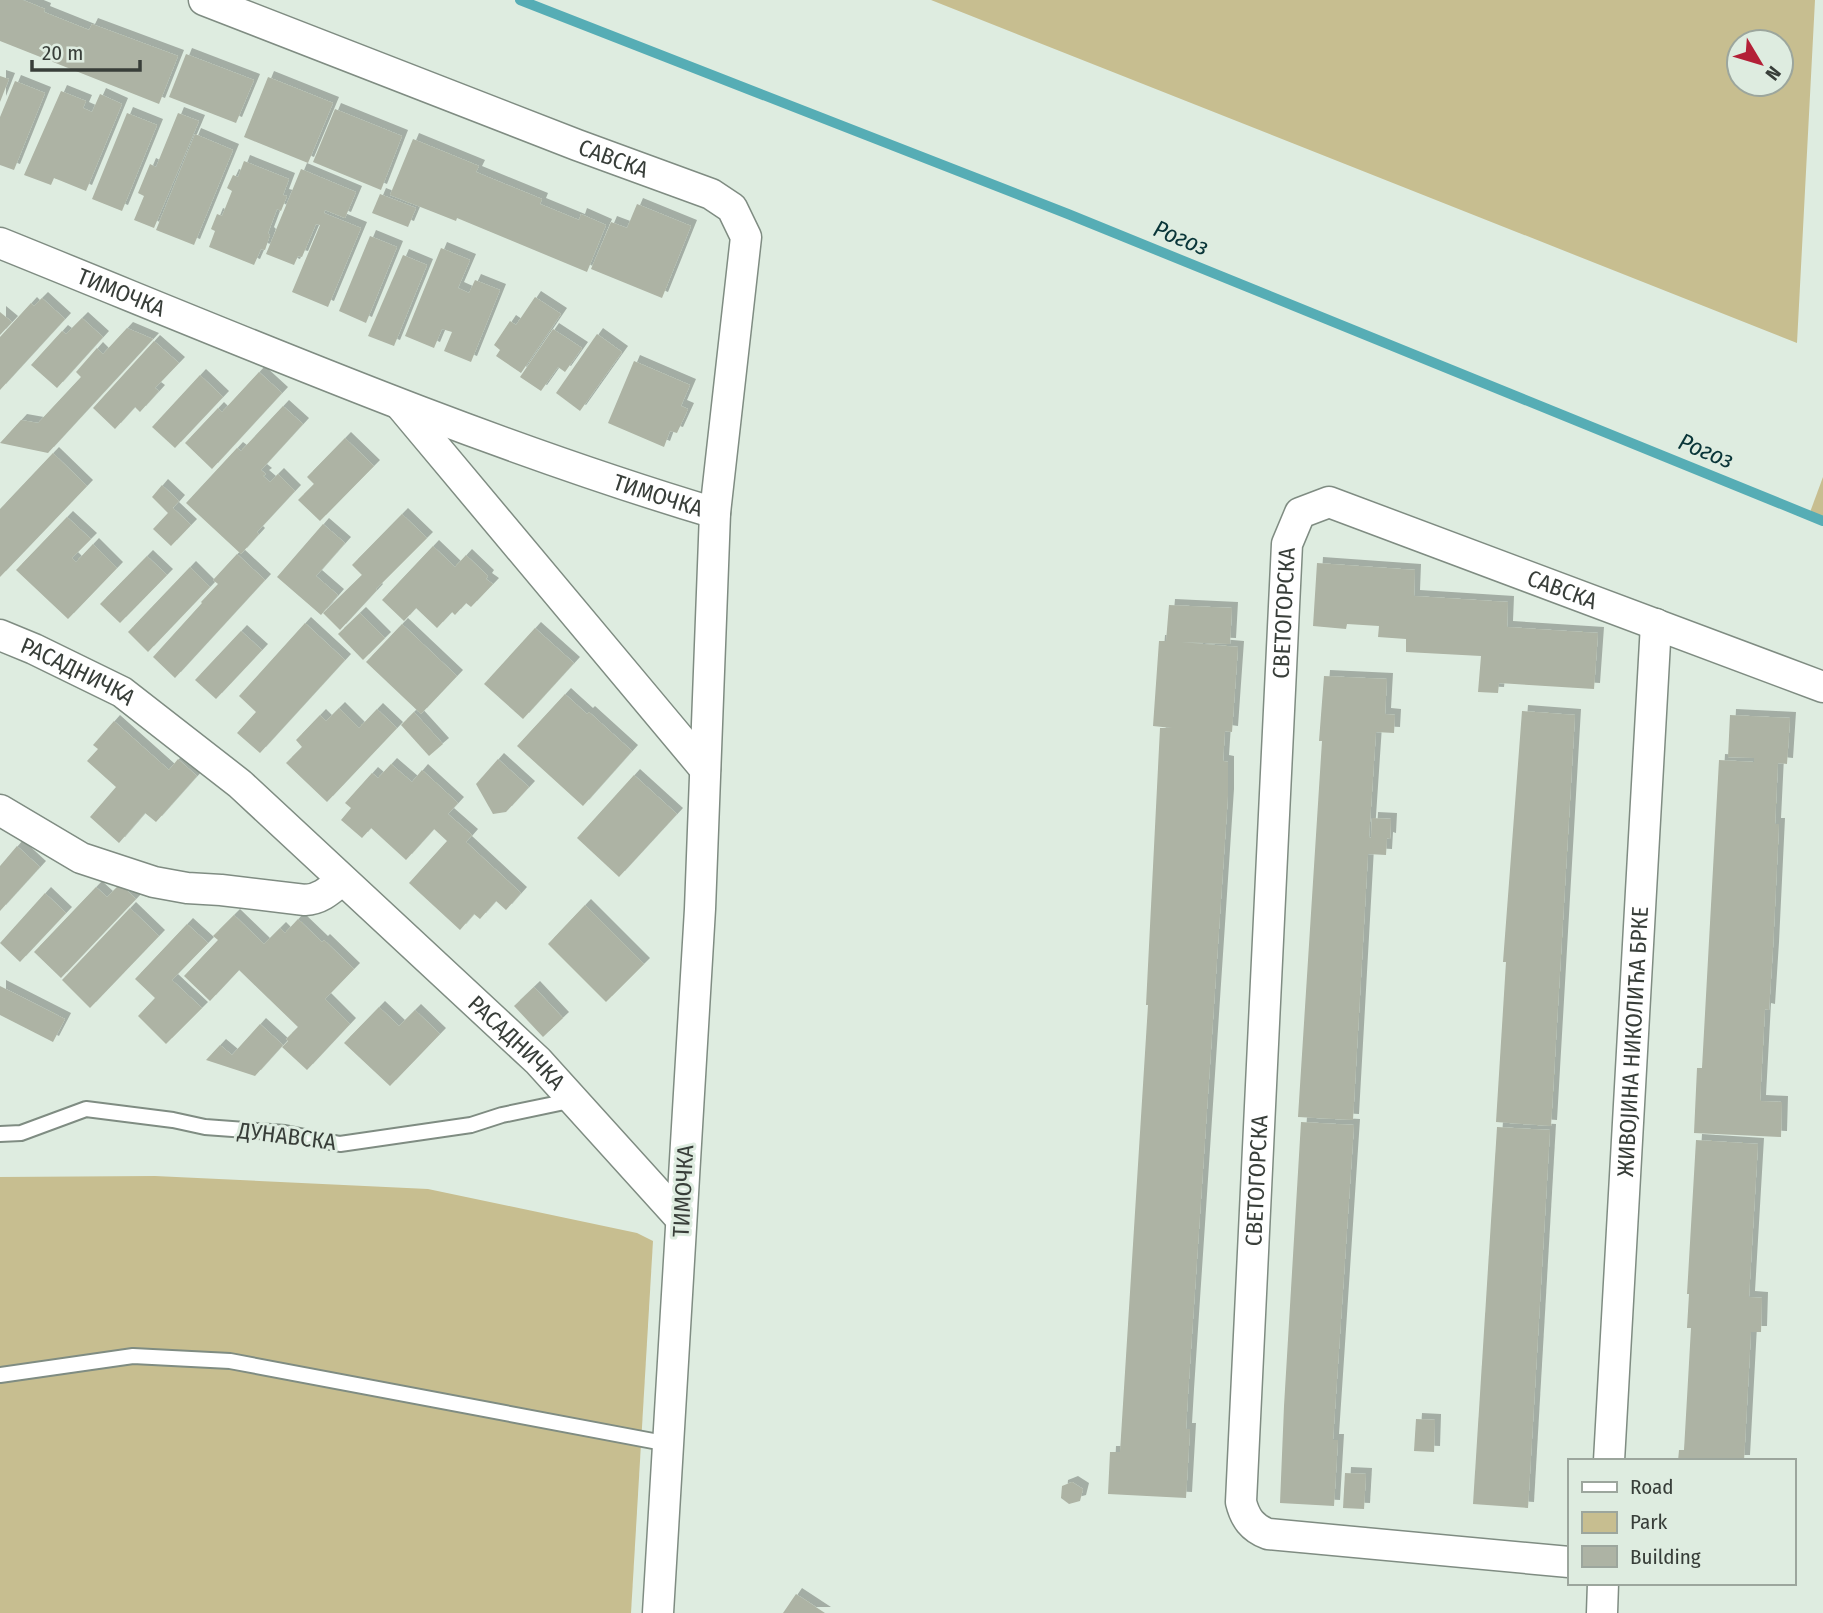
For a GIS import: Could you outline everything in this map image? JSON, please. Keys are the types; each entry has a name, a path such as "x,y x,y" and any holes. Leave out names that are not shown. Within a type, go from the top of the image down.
{"street":[{"name":"САВСКА","path":"204,0 710,194 732,208 746,237 715,513"},
{"name":"ТИМОЧКА","path":"0,243 400,405 715,513 700,908 658,1613"},
{"name":"ТИМОЧКА","path":"400,405 705,769"},
{"name":"САВСКА","path":"1300,513 1329,502 1823,687"},
{"name":"СВЕТОГОРСКА","path":"1300,513 1287,544 1241,1488 1244,1514 1251,1525 1268,1534 1568,1562"},
{"name":"ЖИВОЈИНА НИКОЛИЋА БРКЕ","path":"1609,1459 1656,624"},
{"name":"РАСАДНИЧКА","path":"0,635 122,692 240,784 538,1061 681,1220"},
{"path":"0,810 81,858 154,882 305,900 319,898 341,880"},
{"path":"1602,1613 1603,1585"}],"lane":[{"name":"ДУНАВСКА","path":"0,1134 21,1133 86,1109 160,1118 205,1127 285,1133 340,1144 471,1125 502,1115 575,1100"},
{"path":"0,1375 133,1356 230,1361 669,1444"}],"green space":[{"path":"931,0 1815,0 1797,343"},
{"path":"1823,477 1823,521 1809,515"},
{"path":"155,1176 428,1189 637,1233 653,1241 631,1613 0,1613 0,1177"}],"building":[{"path":"0,0 23,0 45,9 44,12 89,30 92,24 178,56 159,104 0,41"},
{"path":"186,54 254,80 236,123 169,97"},
{"path":"0,76 9,79 0,102"},
{"path":"268,77 333,103 308,163 244,137"},
{"path":"15,81 45,93 14,170 0,165 0,117"},
{"path":"61,91 86,101 83,108 92,112 100,94 122,104 86,191 54,178 51,185 24,175"},
{"path":"335,109 402,136 381,190 313,162"},
{"path":"127,113 157,125 122,211 92,199"},
{"path":"178,113 199,121 154,228 134,220 144,196 138,193 150,164 156,167"},
{"path":"195,134 233,150 194,245 156,230"},
{"path":"413,139 479,166 476,172 542,199 540,204 579,220 581,214 606,225 587,272 457,218 456,221 390,195"},
{"path":"244,161 289,179 283,195 287,196 281,211 277,209 265,250 261,249 254,265 209,247 215,231 211,229 217,214 222,216 232,191 227,188 233,175 238,177"},
{"path":"301,169 356,192 345,218 325,210 324,213 361,228 328,307 292,292 320,225 316,224 302,257 298,256 294,265 266,254"},
{"path":"380,194 416,208 408,227 372,213"},
{"path":"637,204 691,226 662,298 591,269 611,222 627,228"},
{"path":"370,236 397,247 366,323 339,311"},
{"path":"441,248 470,260 458,288 469,293 475,280 500,290 471,362 444,351 452,332 442,329 434,348 405,336"},
{"path":"403,255 427,265 394,346 368,336"},
{"path":"535,297 561,314 521,373 496,356 500,350 494,345 510,321 516,325"},
{"path":"42,298 65,319 0,390 0,337 31,303 34,306"},
{"path":"0,312 12,322 0,335"},
{"path":"82,318 103,337 57,388 31,365 62,331 66,334"},
{"path":"127,328 153,339 48,453 0,443 21,420 38,423 81,377 76,372 97,348 103,354"},
{"path":"553,329 582,348 565,372 558,367 541,391 520,377"},
{"path":"597,334 622,352 580,411 556,393"},
{"path":"154,341 179,363 155,388 159,391 140,412 135,407 115,429 93,408"},
{"path":"634,361 690,385 681,406 688,409 677,433 670,431 664,447 608,423"},
{"path":"259,372 282,393 212,469 185,443 218,408 222,412"},
{"path":"200,375 223,397 175,448 152,427"},
{"path":"283,406 303,424 261,470 270,482 278,474 295,491 257,532 259,534 241,554 186,503 237,448 241,451"},
{"path":"345,438 374,466 320,521 298,500 314,484 307,477"},
{"path":"53,453 87,486 0,577 0,509"},
{"path":"162,485 179,501 173,508 191,525 171,546 153,529 168,513 152,497"},
{"path":"402,514 427,538 340,630 323,613 362,575 352,565"},
{"path":"67,517 91,539 72,558 76,562 93,544 117,568 68,619 16,570"},
{"path":"323,524 345,543 316,576 338,595 321,615 277,577"},
{"path":"433,546 455,567 466,555 493,584 471,607 466,603 455,615 452,612 437,628 416,608 404,621 382,600"},
{"path":"237,554 265,580 175,678 153,657 218,584 213,580"},
{"path":"147,556 167,575 120,623 100,604"},
{"path":"1317,563 1415,570 1414,596 1508,602 1507,627 1598,633 1594,689 1499,683 1498,693 1478,692 1481,656 1406,652 1406,639 1378,637 1379,626 1347,624 1346,629 1313,626"},
{"path":"190,567 210,587 148,652 128,632"},
{"path":"1169,605 1232,608 1230,644 1181,642 1238,647 1232,732 1225,731 1223,761 1228,762 1228,795 1188,1395 1186,1429 1190,1429 1186,1498 1108,1494 1110,1452 1120,1452 1148,1005 1160,728 1172,728 1153,726 1159,641 1166,641"},
{"path":"360,613 385,638 363,660 338,634"},
{"path":"305,623 345,660 260,753 237,733 256,712 239,696"},
{"path":"402,624 457,676 421,714 366,662"},
{"path":"535,628 574,663 523,719 484,684"},
{"path":"241,631 262,650 216,699 195,680"},
{"path":"1324,676 1387,679 1385,714 1395,715 1394,733 1376,732 1369,837 1371,838 1372,818 1391,819 1390,839 1387,838 1386,855 1368,854 1353,1120 1298,1117"},
{"path":"565,694 632,751 583,806 517,746"},
{"path":"339,708 359,728 377,709 397,728 327,802 286,763 302,747 296,740 320,715 326,721"},
{"path":"1522,711 1575,715 1551,1126 1496,1122 1506,962 1503,962"},
{"path":"414,712 443,744 429,756 401,725"},
{"path":"1730,715 1790,718 1787,764 1778,763 1775,824 1779,824 1773,948 1769,1010 1765,1009 1760,1101 1782,1102 1781,1137 1694,1133 1697,1068 1702,1068 1719,760 1754,762 1754,758 1728,757"},
{"path":"114,721 169,770 178,759 197,776 156,822 145,813 119,843 90,817 116,787 87,761 98,749 93,745"},
{"path":"498,759 529,787 506,812 493,814 476,784"},
{"path":"391,764 412,782 422,770 458,803 448,814 472,835 466,842 521,893 506,910 496,901 480,919 474,914 460,930 409,883 447,841 434,829 406,860 371,828 362,838 341,820 351,808 345,803 372,773 378,778"},
{"path":"634,775 677,814 619,877 577,838"},
{"path":"17,846 40,867 0,911 0,866"},
{"path":"120,884 136,899 61,978 34,952 96,887 107,897"},
{"path":"45,893 66,913 20,962 0,943"},
{"path":"585,905 644,964 606,1002 548,944"},
{"path":"130,908 159,936 90,1008 62,980"},
{"path":"234,915 264,944 280,928 285,933 298,919 354,969 325,999 350,1024 307,1070 282,1047 298,1027 239,970 210,1001 184,976 218,940 213,936"},
{"path":"187,924 208,943 172,980 202,1008 166,1044 138,1016 155,998 135,979"},
{"path":"0,986 65,1019 53,1042 0,1015"},
{"path":"534,987 563,1018 543,1037 514,1006"},
{"path":"379,1007 399,1026 415,1010 440,1034 390,1086 344,1043"},
{"path":"260,1024 283,1045 255,1076 206,1060 220,1045 232,1055"},
{"path":"1301,1122 1354,1125 1333,1440 1338,1440 1334,1506 1280,1503"},
{"path":"1497,1127 1550,1130 1528,1508 1473,1504"},
{"path":"1696,1140 1758,1144 1749,1297 1762,1298 1761,1332 1751,1332 1744,1459 1678,1459 1679,1450 1684,1450 1691,1328 1687,1328"},
{"path":"1416,1419 1435,1420 1434,1452 1414,1451"},
{"path":"1345,1473 1366,1474 1364,1509 1343,1508"},
{"path":"1072,1482 1083,1489 1080,1501 1069,1504 1061,1498 1062,1486"},
{"path":"796,1594 825,1613 783,1613"}],"waterway":[{"name":"Рогоз","path":"520,0 1068,214 1823,521"}]}
